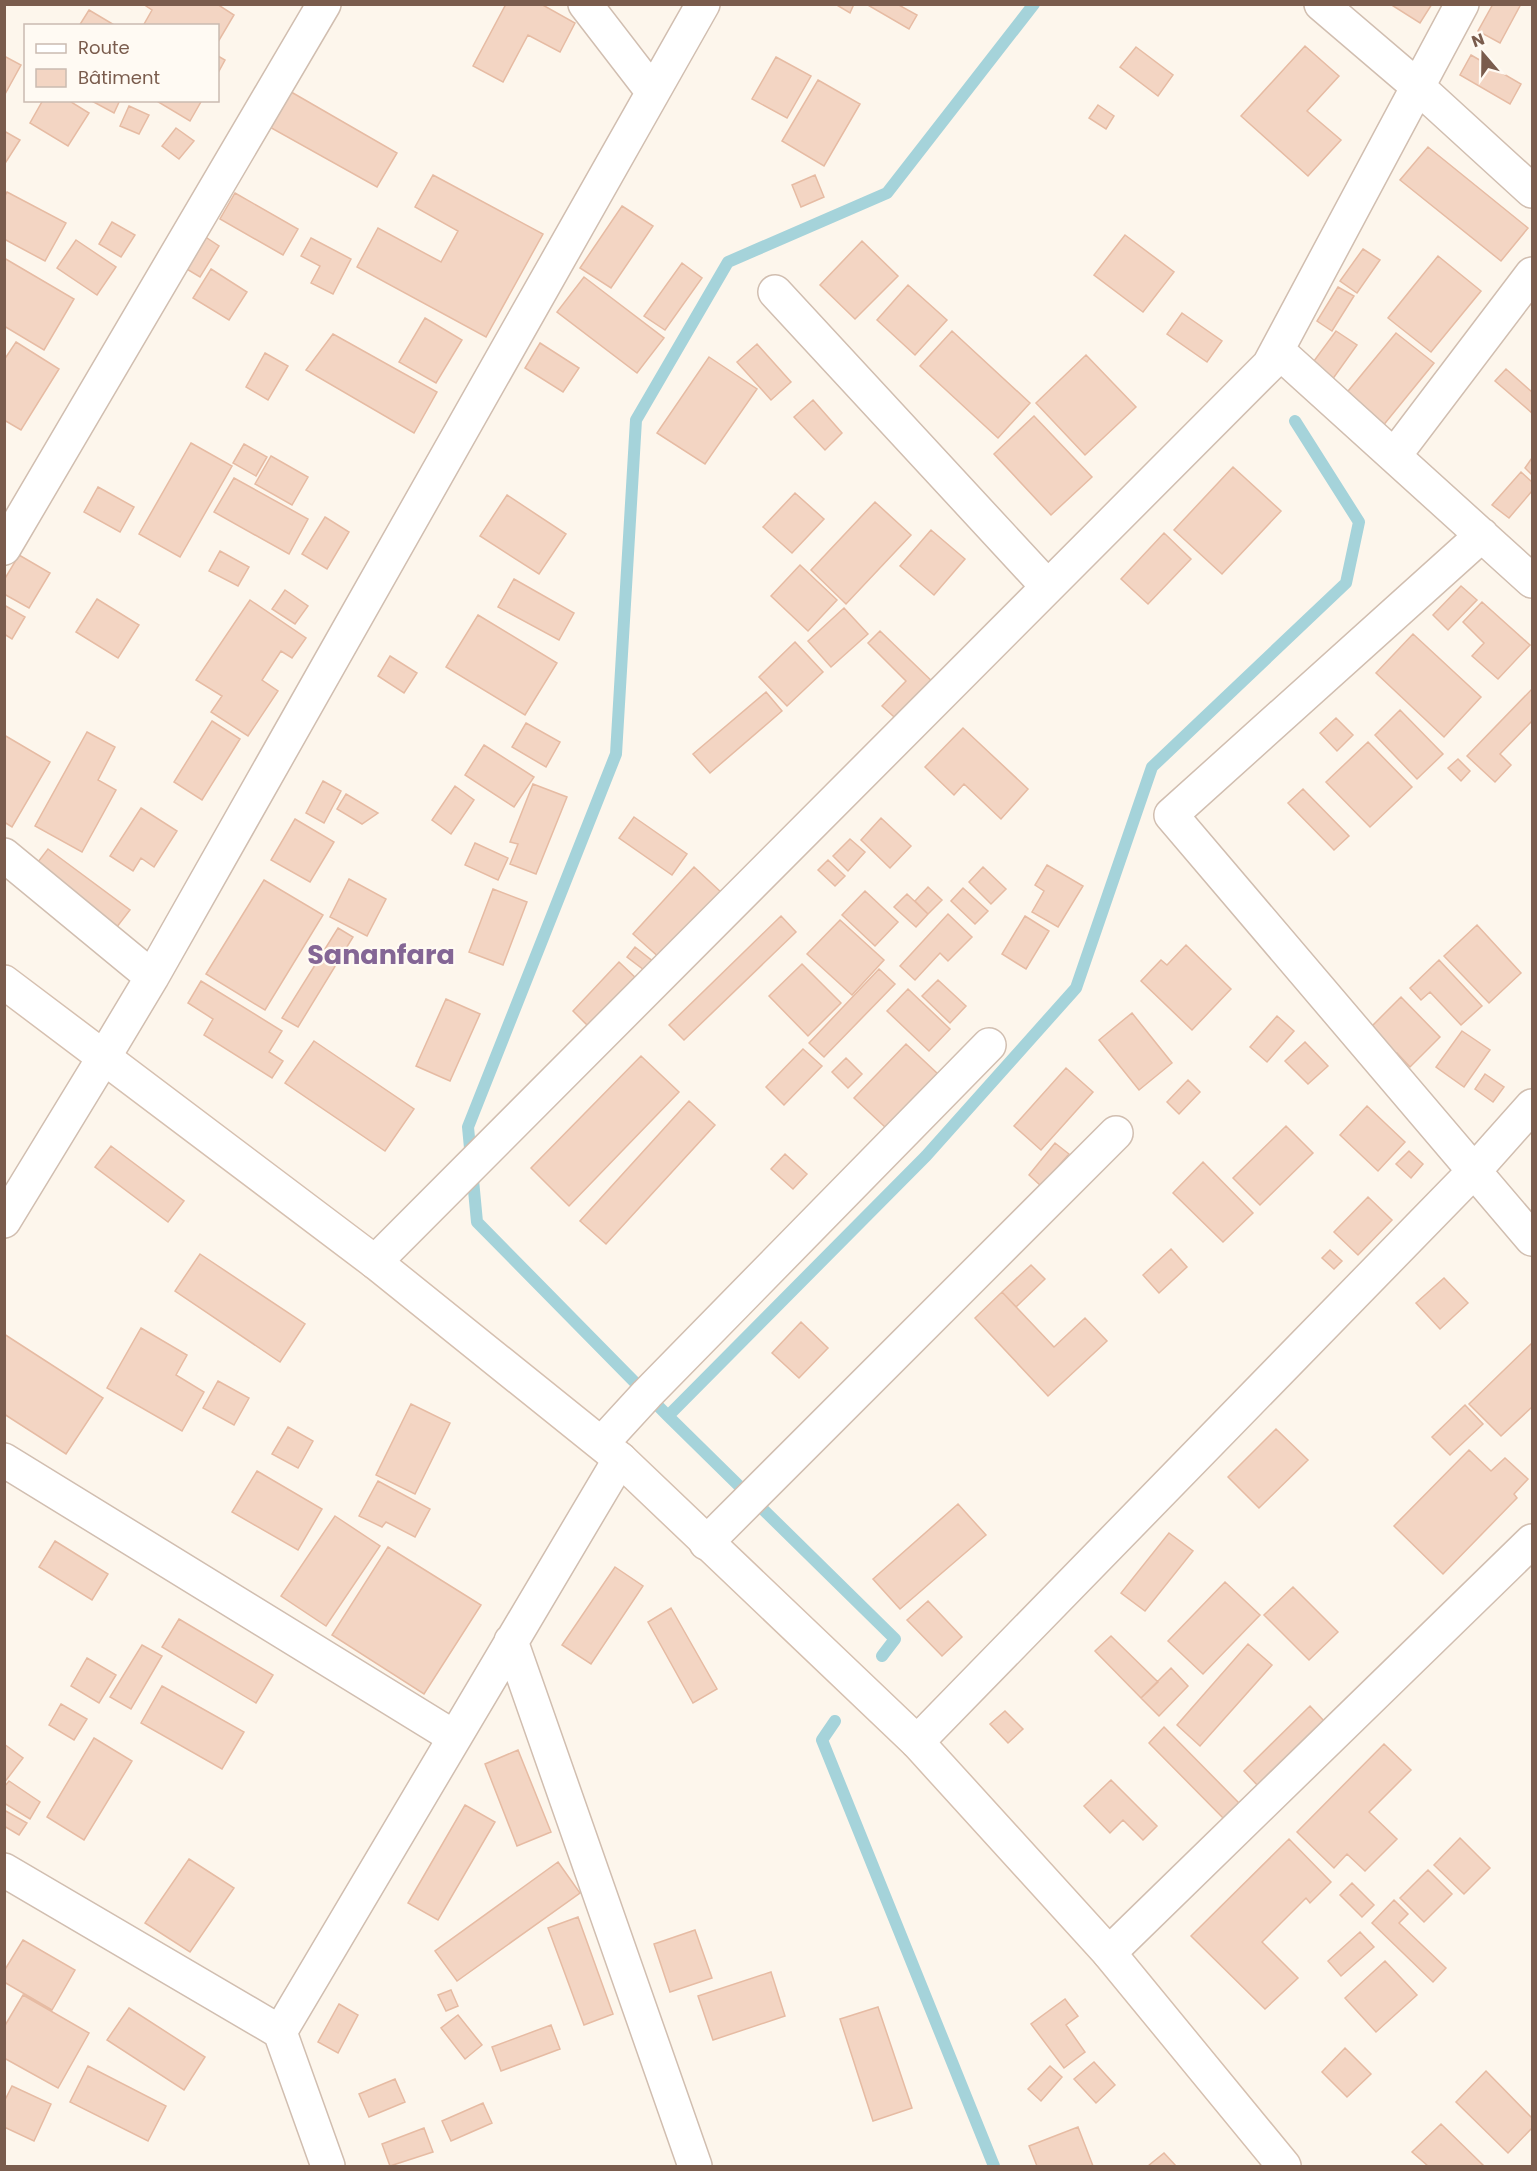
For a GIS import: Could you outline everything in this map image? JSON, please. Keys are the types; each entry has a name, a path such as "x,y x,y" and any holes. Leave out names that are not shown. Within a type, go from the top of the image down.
{"street":[{"path":"4,548 324,4"},
{"path":"585,4 652,91"},
{"path":"4,1221 152,977 703,4"},
{"path":"1321,4 1417,86 1533,191"},
{"path":"375,1262 1269,364 1462,4"},
{"path":"1394,456 1533,274"},
{"path":"775,292 1047,586"},
{"path":"1277,350 1533,581"},
{"path":"1482,535 1171,815 1533,1239"},
{"path":"4,855 152,977"},
{"path":"4,982 375,1262 611,1451 917,1742 1109,1953 1284,2166"},
{"path":"280,2032 511,1641 611,1451 647,1394 989,1045"},
{"path":"917,1742 1474,1170 1533,1106"},
{"path":"706,1543 1116,1133"},
{"path":"4,1460 454,1737"},
{"path":"1109,1953 1533,1541"},
{"path":"511,1641 696,2166"},
{"path":"4,1870 280,2032 328,2166"}],"building":[{"path":"143,4 217,4 234,15 219,40 219,24 144,24 152,10"},
{"path":"506,4 541,4 575,23 560,52 528,35 503,82 473,66"},
{"path":"835,4 854,4 850,13"},
{"path":"866,4 897,4 917,15 909,29"},
{"path":"1390,4 1432,4 1420,23"},
{"path":"1493,4 1521,4 1500,43 1478,31"},
{"path":"89,10 113,24 80,24"},
{"path":"1305,46 1339,76 1307,111 1341,140 1308,176 1241,116"},
{"path":"1136,47 1173,75 1158,96 1120,67"},
{"path":"1471,55 1521,84 1510,104 1460,75"},
{"path":"4,56 21,65 4,96"},
{"path":"219,57 225,60 219,71"},
{"path":"776,57 811,76 787,118 752,99"},
{"path":"818,80 860,104 824,166 782,141"},
{"path":"286,89 397,153 377,187 266,125"},
{"path":"42,102 71,102 89,113 68,146 30,123"},
{"path":"94,102 119,102 114,113"},
{"path":"158,102 201,102 190,121"},
{"path":"1098,105 1114,116 1106,129 1089,118"},
{"path":"129,106 149,115 139,134 120,126"},
{"path":"176,128 194,141 179,159 162,146"},
{"path":"4,131 20,140 4,165"},
{"path":"1428,147 1528,228 1501,261 1400,180"},
{"path":"433,175 543,234 486,337 357,267 378,228 441,262 458,231 415,207"},
{"path":"815,175 824,197 801,207 792,185"},
{"path":"7,192 66,223 45,261 4,239 4,197"},
{"path":"235,193 298,229 283,255 220,219"},
{"path":"622,206 653,226 611,288 580,268"},
{"path":"112,222 135,235 121,257 99,244"},
{"path":"1125,235 1174,272 1143,312 1094,275"},
{"path":"204,236 219,246 200,277 185,268"},
{"path":"311,238 351,259 333,294 311,283 320,266 301,256"},
{"path":"76,240 116,267 97,295 57,268"},
{"path":"862,241 898,276 855,319 820,285"},
{"path":"1363,249 1380,260 1357,293 1340,281"},
{"path":"1438,256 1481,291 1431,352 1388,318"},
{"path":"4,258 74,299 44,350 4,326"},
{"path":"682,263 702,278 665,330 644,316"},
{"path":"211,269 247,292 229,320 193,298"},
{"path":"584,277 664,338 637,373 557,312"},
{"path":"908,285 947,320 915,355 877,320"},
{"path":"1338,287 1354,296 1332,331 1317,321"},
{"path":"1182,313 1222,341 1207,362 1167,334"},
{"path":"425,318 462,340 436,383 399,362"},
{"path":"952,331 1030,403 998,438 920,366"},
{"path":"1336,331 1357,345 1332,380 1311,365"},
{"path":"1396,333 1434,363 1382,427 1344,396"},
{"path":"333,334 437,392 414,433 306,370"},
{"path":"16,342 59,369 21,430 4,420 4,360"},
{"path":"540,343 579,368 563,392 525,368"},
{"path":"757,344 791,382 771,400 737,362"},
{"path":"265,353 288,366 268,400 246,387"},
{"path":"1086,355 1136,407 1085,455 1036,403"},
{"path":"709,357 757,389 705,464 657,433"},
{"path":"1506,369 1532,392 1532,413 1495,381"},
{"path":"813,400 842,433 825,450 794,417"},
{"path":"1034,416 1092,477 1051,515 994,454"},
{"path":"191,443 232,466 180,557 139,534"},
{"path":"244,444 267,457 256,476 233,463"},
{"path":"271,456 308,477 292,505 255,484"},
{"path":"1532,458 1532,475 1525,468"},
{"path":"1233,467 1281,511 1222,574 1174,530"},
{"path":"1521,472 1532,482 1532,491 1509,518 1492,505"},
{"path":"234,478 308,519 289,554 214,512"},
{"path":"98,487 134,507 120,532 84,512"},
{"path":"795,493 824,519 792,553 763,527"},
{"path":"507,495 566,534 539,574 480,536"},
{"path":"875,502 911,535 846,604 811,570"},
{"path":"325,517 349,532 327,569 302,554"},
{"path":"931,530 965,559 934,595 900,566"},
{"path":"1164,533 1191,559 1148,604 1121,579"},
{"path":"220,551 249,567 238,586 209,571"},
{"path":"19,555 50,573 29,608 4,594 4,580"},
{"path":"800,565 837,600 808,631 771,596"},
{"path":"514,579 574,613 559,640 498,607"},
{"path":"1461,586 1477,600 1448,630 1433,615"},
{"path":"285,590 308,606 295,624 272,609"},
{"path":"97,599 139,625 118,658 76,632"},
{"path":"250,600 306,638 292,658 281,651 262,680 278,691 248,736 211,712 222,696 196,680"},
{"path":"1482,602 1530,645 1498,679 1472,656 1484,643 1463,622"},
{"path":"4,605 25,617 12,639 4,634"},
{"path":"844,608 868,634 831,667 808,641"},
{"path":"478,615 557,663 525,715 446,667"},
{"path":"880,631 939,688 903,725 882,706 906,681 868,643"},
{"path":"1413,634 1481,697 1444,737 1376,673"},
{"path":"795,642 823,672 787,706 759,677"},
{"path":"390,656 417,673 404,693 378,676"},
{"path":"1532,689 1532,721 1500,754 1511,765 1495,782 1467,756"},
{"path":"766,692 782,711 710,773 693,754"},
{"path":"1400,710 1443,754 1417,779 1375,735"},
{"path":"1336,718 1353,735 1337,751 1320,733"},
{"path":"212,721 240,739 202,800 174,782"},
{"path":"526,723 560,742 546,767 512,747"},
{"path":"963,728 1028,789 1001,819 964,784 954,795 925,767"},
{"path":"87,732 115,747 98,780 116,790 82,852 35,826"},
{"path":"4,735 50,762 12,827 4,822"},
{"path":"1368,742 1412,787 1370,827 1326,782"},
{"path":"484,745 534,777 514,807 465,775"},
{"path":"1458,759 1470,771 1461,781 1448,768"},
{"path":"323,781 341,791 324,823 306,813"},
{"path":"533,784 567,797 536,874 510,864 518,844 510,842"},
{"path":"455,786 474,800 451,834 432,820"},
{"path":"1303,789 1349,836 1334,850 1288,803"},
{"path":"346,794 378,813 362,824 337,809"},
{"path":"141,808 177,831 154,867 141,858 133,871 110,856"},
{"path":"634,817 687,854 672,875 619,838"},
{"path":"881,818 911,846 890,868 861,840"},
{"path":"295,819 334,842 310,882 271,860"},
{"path":"850,839 865,852 848,871 833,856"},
{"path":"475,843 508,858 498,880 465,865"},
{"path":"48,849 130,910 113,932 31,871"},
{"path":"828,860 845,876 835,886 818,870"},
{"path":"1047,865 1083,886 1058,927 1032,912 1044,891 1035,885"},
{"path":"694,867 723,894 662,960 633,934"},
{"path":"983,867 1006,889 991,904 969,882"},
{"path":"349,879 386,899 367,936 330,917"},
{"path":"264,880 323,915 265,1010 206,974"},
{"path":"928,887 942,900 928,914 915,901"},
{"path":"963,888 988,911 975,924 951,901"},
{"path":"493,889 527,902 503,965 469,952"},
{"path":"865,891 898,922 875,946 842,915"},
{"path":"907,894 928,914 916,927 894,907"},
{"path":"948,914 972,937 948,961 940,953 915,980 900,966"},
{"path":"781,916 796,932 684,1040 669,1025"},
{"path":"1025,916 1049,931 1026,969 1002,954"},
{"path":"840,920 884,960 852,995 807,954"},
{"path":"1477,925 1521,973 1489,1003 1444,956"},
{"path":"338,928 353,937 298,1027 282,1018"},
{"path":"1186,945 1231,989 1192,1030 1141,981 1161,960 1167,965"},
{"path":"635,947 655,963 648,973 627,957"},
{"path":"1439,960 1482,1006 1461,1025 1430,992 1421,1000 1410,988"},
{"path":"619,962 638,980 591,1029 573,1011"},
{"path":"802,964 841,1003 808,1036 769,996"},
{"path":"879,969 895,984 824,1057 809,1043"},
{"path":"938,980 966,1006 950,1023 922,996"},
{"path":"201,981 282,1031 269,1052 283,1061 272,1078 204,1035 213,1019 188,1003"},
{"path":"908,989 950,1029 929,1051 887,1011"},
{"path":"1401,997 1440,1037 1410,1067 1397,1053 1391,1058 1377,1044 1384,1039 1372,1026"},
{"path":"446,999 480,1014 450,1081 416,1066"},
{"path":"1132,1013 1172,1063 1139,1090 1099,1040"},
{"path":"1277,1016 1294,1031 1267,1062 1250,1047"},
{"path":"1462,1031 1490,1050 1464,1087 1436,1067"},
{"path":"314,1041 414,1109 385,1151 285,1083"},
{"path":"1305,1042 1328,1066 1308,1084 1285,1061"},
{"path":"906,1044 938,1074 886,1128 854,1098"},
{"path":"803,1049 822,1066 784,1105 766,1087"},
{"path":"641,1056 679,1092 569,1206 531,1168"},
{"path":"846,1058 862,1074 848,1088 832,1072"},
{"path":"1066,1068 1093,1092 1041,1150 1014,1126"},
{"path":"1485,1074 1504,1087 1493,1102 1475,1089"},
{"path":"1188,1080 1200,1092 1179,1114 1167,1102"},
{"path":"689,1101 715,1125 606,1244 580,1221"},
{"path":"1367,1106 1405,1142 1378,1171 1340,1135"},
{"path":"1286,1126 1313,1153 1260,1205 1233,1178"},
{"path":"1055,1143 1069,1154 1041,1186 1029,1175"},
{"path":"111,1146 184,1201 168,1222 95,1167"},
{"path":"1409,1151 1423,1164 1411,1178 1396,1164"},
{"path":"785,1154 807,1174 793,1189 771,1169"},
{"path":"1203,1162 1253,1213 1223,1242 1173,1193"},
{"path":"1368,1197 1392,1220 1358,1255 1334,1232"},
{"path":"1171,1249 1187,1267 1159,1293 1143,1275"},
{"path":"1330,1250 1342,1261 1334,1269 1322,1258"},
{"path":"200,1254 305,1324 280,1362 175,1291"},
{"path":"1031,1265 1045,1279 1016,1307 1002,1292"},
{"path":"1444,1278 1468,1303 1440,1329 1416,1303"},
{"path":"1002,1292 1054,1347 1085,1318 1107,1341 1048,1396 975,1318"},
{"path":"801,1322 828,1348 799,1378 772,1353"},
{"path":"141,1328 187,1355 176,1375 204,1392 182,1431 107,1388"},
{"path":"4,1334 103,1398 66,1454 4,1414"},
{"path":"1532,1343 1532,1407 1501,1436 1469,1404"},
{"path":"218,1381 249,1398 234,1425 203,1408"},
{"path":"411,1404 450,1423 415,1494 376,1475"},
{"path":"1465,1405 1483,1424 1450,1455 1432,1437"},
{"path":"288,1427 313,1441 298,1468 272,1454"},
{"path":"1276,1429 1308,1460 1259,1508 1228,1477"},
{"path":"1469,1450 1491,1471 1505,1458 1528,1479 1514,1494 1517,1498 1443,1574 1394,1526"},
{"path":"257,1471 322,1509 298,1550 232,1512"},
{"path":"378,1481 430,1509 415,1537 386,1522 382,1527 359,1516"},
{"path":"958,1504 986,1535 900,1609 873,1579"},
{"path":"335,1516 380,1546 326,1626 281,1596"},
{"path":"1169,1533 1193,1551 1145,1611 1121,1593"},
{"path":"55,1541 108,1574 92,1600 39,1567"},
{"path":"388,1547 481,1605 424,1694 332,1635"},
{"path":"615,1567 643,1586 591,1664 562,1645"},
{"path":"1225,1582 1260,1615 1203,1674 1168,1641"},
{"path":"1293,1587 1338,1632 1309,1660 1264,1615"},
{"path":"928,1601 962,1637 942,1656 907,1620"},
{"path":"671,1608 717,1689 693,1703 648,1622"},
{"path":"179,1619 273,1675 256,1703 162,1647"},
{"path":"1111,1636 1158,1682 1141,1698 1095,1651"},
{"path":"1248,1644 1272,1665 1200,1746 1177,1725"},
{"path":"142,1645 162,1656 131,1709 110,1697"},
{"path":"87,1658 116,1675 99,1703 71,1686"},
{"path":"1171,1668 1188,1686 1159,1716 1141,1698"},
{"path":"162,1686 244,1732 222,1769 141,1723"},
{"path":"61,1704 87,1719 74,1740 49,1725"},
{"path":"1310,1706 1325,1722 1259,1787 1244,1771"},
{"path":"1005,1711 1023,1729 1008,1743 990,1724"},
{"path":"1164,1727 1239,1803 1224,1819 1149,1743"},
{"path":"94,1738 132,1761 84,1840 47,1817"},
{"path":"4,1744 23,1758 4,1783"},
{"path":"1384,1744 1411,1770 1369,1812 1397,1839 1365,1871 1347,1854 1334,1868 1297,1832"},
{"path":"518,1750 551,1832 517,1846 485,1764"},
{"path":"1111,1780 1157,1826 1143,1840 1123,1820 1110,1833 1084,1806"},
{"path":"9,1781 40,1802 30,1819 4,1803 4,1787"},
{"path":"465,1805 495,1822 438,1920 408,1903"},
{"path":"4,1810 27,1823 19,1835 4,1826"},
{"path":"1460,1838 1490,1868 1464,1894 1434,1865"},
{"path":"1289,1839 1331,1882 1310,1903 1306,1898 1262,1942 1298,1978 1265,2009 1191,1936"},
{"path":"189,1859 234,1888 190,1952 145,1923"},
{"path":"558,1862 580,1893 457,1981 435,1951"},
{"path":"1428,1870 1452,1894 1424,1922 1400,1898"},
{"path":"1352,1883 1374,1905 1362,1917 1340,1895"},
{"path":"1394,1900 1408,1914 1399,1923 1446,1968 1433,1982 1372,1923"},
{"path":"578,1917 613,2014 584,2025 548,1928"},
{"path":"695,1930 712,1978 670,1992 654,1944"},
{"path":"1360,1932 1374,1947 1341,1976 1328,1961"},
{"path":"23,1940 75,1970 52,2010 4,1982 4,1971"},
{"path":"1385,1961 1417,1995 1376,2032 1345,1998"},
{"path":"771,1972 785,2016 713,2040 698,1996"},
{"path":"451,1990 458,2006 446,2011 438,1995"},
{"path":"23,1995 89,2033 58,2088 4,2058 4,2027"},
{"path":"1065,1999 1078,2016 1066,2025 1085,2052 1064,2068 1031,2024"},
{"path":"339,2004 358,2015 338,2053 318,2042"},
{"path":"878,2007 912,2108 873,2121 840,2019"},
{"path":"129,2008 205,2057 184,2090 107,2040"},
{"path":"458,2015 482,2045 465,2059 441,2028"},
{"path":"551,2025 560,2049 501,2071 492,2047"},
{"path":"1345,2048 1371,2074 1347,2097 1322,2072"},
{"path":"1094,2062 1115,2085 1096,2103 1074,2079"},
{"path":"88,2066 166,2106 148,2141 70,2102"},
{"path":"1050,2066 1062,2077 1041,2101 1028,2089"},
{"path":"1486,2071 1532,2118 1532,2128 1508,2153 1456,2102"},
{"path":"395,2079 405,2102 369,2117 359,2094"},
{"path":"12,2086 51,2104 34,2141 4,2127 4,2102"},
{"path":"483,2103 492,2123 451,2141 442,2121"},
{"path":"1441,2124 1484,2166 1428,2166 1412,2152"},
{"path":"1078,2127 1093,2166 1037,2166 1029,2146"},
{"path":"424,2128 433,2152 390,2166 382,2144"},
{"path":"1164,2153 1176,2166 1148,2166"}],"waterway":[{"path":"882,1656 895,1639 668,1416 477,1222 468,1127 616,754 636,420 728,262 887,193 1034,4"},
{"path":"668,1416 926,1156 1076,988 1152,767 1346,583 1359,522 1295,421"},
{"path":"835,1721 822,1740 994,2166"}],"district":[{"name":"Sananfara","path":"381,955"}]}
